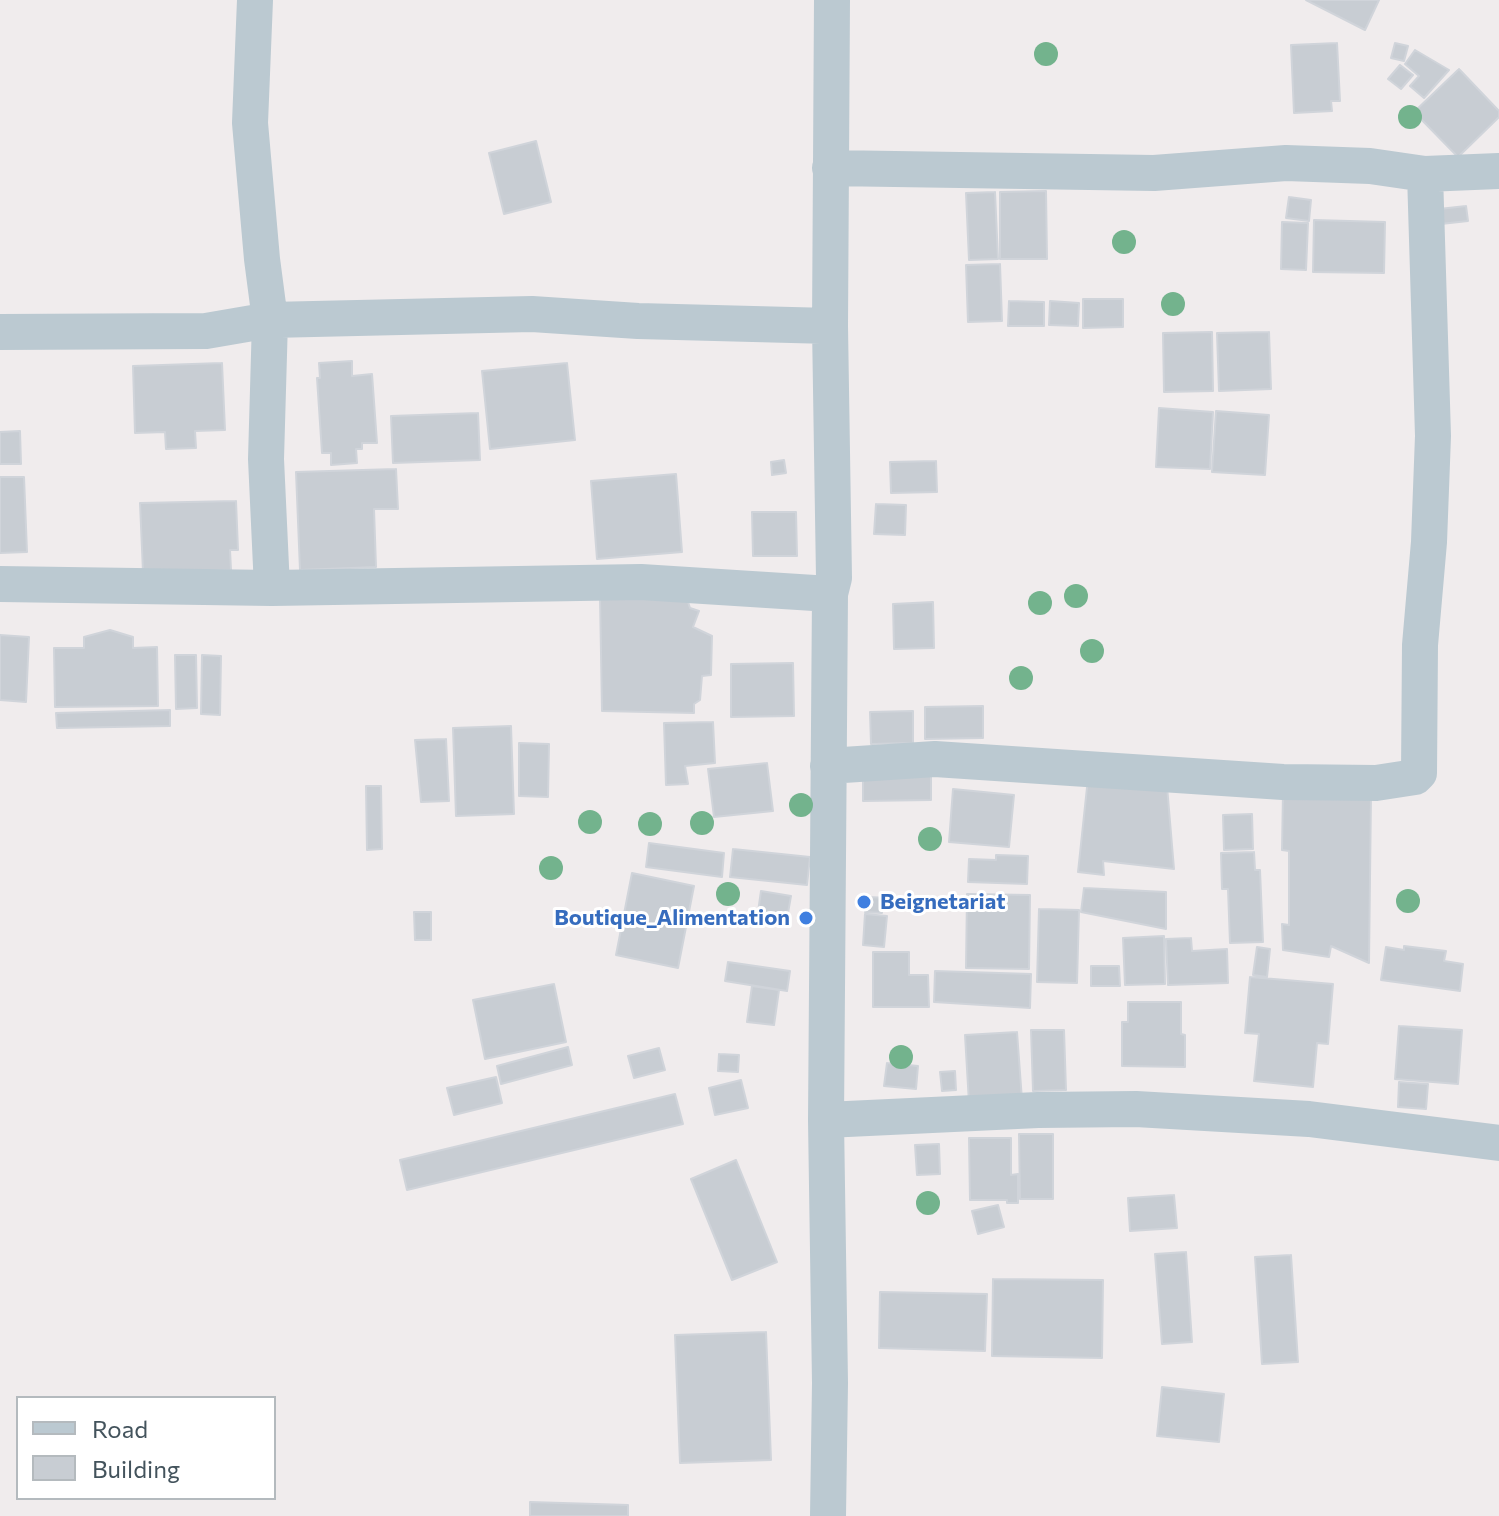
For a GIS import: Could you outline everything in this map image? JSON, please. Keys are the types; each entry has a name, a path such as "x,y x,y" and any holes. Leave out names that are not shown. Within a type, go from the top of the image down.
{"street":[{"path":"255,0 250,123 270,320 266,459 272,588"},
{"path":"828,1516 828,766 830,594 834,578 830,326 832,0"},
{"path":"830,168 1154,173 1286,163 1370,166 1425,174 1499,171"},
{"path":"828,766 935,759 1283,782 1376,783 1415,777 1419,773 1420,645 1429,542 1433,436 1425,174"},
{"path":"0,332 206,331 270,320 532,314 638,321 830,326"},
{"path":"0,584 272,588 641,582 830,594"},
{"path":"826,1120 1038,1110 1136,1109 1309,1119 1499,1143"}],"building":[{"path":"1306,0 1379,0 1365,30"},
{"path":"1337,43 1340,101 1331,101 1332,111 1294,113 1291,45"},
{"path":"1395,43 1408,46 1404,61 1391,58"},
{"path":"1415,50 1449,70 1424,98 1410,86 1419,76 1405,64"},
{"path":"1400,65 1413,75 1401,89 1388,79"},
{"path":"1459,69 1499,111 1499,117 1458,157 1414,112"},
{"path":"536,141 551,202 504,214 489,153"},
{"path":"1046,191 1047,259 1000,259 1000,192"},
{"path":"995,192 998,259 969,260 966,193"},
{"path":"1289,197 1311,200 1309,221 1286,218"},
{"path":"1466,206 1468,221 1441,224 1439,209"},
{"path":"1314,220 1385,222 1384,273 1313,272"},
{"path":"1282,222 1308,223 1306,270 1281,269"},
{"path":"1000,264 1002,321 968,322 966,265"},
{"path":"1083,299 1123,299 1123,327 1083,328"},
{"path":"1009,301 1044,302 1044,326 1008,326"},
{"path":"1050,301 1079,303 1078,326 1049,325"},
{"path":"1212,332 1213,391 1164,392 1163,333"},
{"path":"1269,332 1271,389 1219,391 1217,333"},
{"path":"352,361 352,376 372,374 377,443 362,443 362,449 356,449 357,463 331,465 331,453 322,453 317,378 320,378 319,363"},
{"path":"222,363 225,430 195,431 196,448 166,449 165,432 135,433 133,366"},
{"path":"567,363 575,440 490,449 482,371"},
{"path":"1159,408 1213,412 1210,469 1156,467"},
{"path":"1216,411 1269,415 1265,475 1212,472"},
{"path":"478,413 480,460 393,463 391,416"},
{"path":"20,431 21,464 0,464 0,432"},
{"path":"784,460 786,473 772,475 771,462"},
{"path":"936,461 937,492 891,493 890,462"},
{"path":"396,469 398,509 374,509 376,567 300,570 296,472"},
{"path":"676,474 682,552 597,559 591,481"},
{"path":"0,477 24,477 27,552 0,553"},
{"path":"236,501 238,550 230,550 231,570 143,572 140,503"},
{"path":"876,504 906,505 905,535 874,534"},
{"path":"752,512 796,512 797,556 753,556"},
{"path":"600,596 687,599 690,608 699,611 693,627 712,636 711,675 702,676 700,700 694,704 694,713 602,711"},
{"path":"933,602 934,648 894,649 893,604"},
{"path":"110,630 133,637 133,648 157,647 158,706 55,707 54,648 84,648 84,637"},
{"path":"0,635 29,637 26,702 0,700"},
{"path":"175,655 196,655 197,708 176,709"},
{"path":"202,655 221,656 220,715 201,714"},
{"path":"793,663 794,716 731,717 731,664"},
{"path":"983,706 983,738 925,739 925,707"},
{"path":"170,710 170,726 57,728 56,713"},
{"path":"913,711 913,743 871,744 870,712"},
{"path":"713,722 715,763 685,766 688,784 666,785 664,723"},
{"path":"511,726 514,814 456,816 453,728"},
{"path":"446,739 449,801 421,802 415,740"},
{"path":"519,743 549,744 548,797 519,796"},
{"path":"931,762 931,800 863,801 863,763"},
{"path":"767,763 773,811 714,817 708,769"},
{"path":"1088,778 1167,786 1174,869 1103,861 1104,875 1078,872"},
{"path":"366,786 381,786 382,849 367,850"},
{"path":"953,789 1014,795 1009,847 949,842"},
{"path":"1283,792 1371,794 1369,963 1331,946 1329,957 1283,950 1282,924 1289,925 1289,851 1282,850"},
{"path":"1252,814 1253,849 1224,850 1223,815"},
{"path":"649,843 724,853 722,877 646,867"},
{"path":"733,849 810,857 807,885 730,877"},
{"path":"1254,852 1255,870 1260,870 1263,942 1230,943 1228,889 1222,889 1221,853"},
{"path":"996,855 1028,856 1027,884 968,882 969,859 996,860"},
{"path":"632,873 694,886 678,968 616,955"},
{"path":"1084,888 1166,892 1166,929 1081,912"},
{"path":"761,891 791,896 786,924 757,919"},
{"path":"967,894 1030,895 1029,969 966,968"},
{"path":"866,897 891,898 891,909 881,908 882,913 865,912"},
{"path":"1039,909 1079,910 1077,983 1037,982"},
{"path":"414,912 431,912 431,940 415,940"},
{"path":"865,914 887,916 884,947 863,945"},
{"path":"1164,936 1165,984 1125,985 1123,938"},
{"path":"1191,938 1192,951 1227,949 1228,983 1168,985 1166,939"},
{"path":"1404,946 1446,951 1444,961 1463,964 1460,991 1381,980 1386,947 1404,950"},
{"path":"1257,947 1270,949 1267,977 1253,975"},
{"path":"873,952 909,952 909,975 928,975 929,1007 873,1007"},
{"path":"728,962 790,971 787,991 725,981"},
{"path":"1091,966 1119,966 1120,986 1091,986"},
{"path":"935,971 1031,974 1030,1008 934,1002"},
{"path":"1250,977 1333,984 1328,1044 1317,1043 1313,1087 1254,1081 1259,1034 1245,1033"},
{"path":"554,984 566,1042 485,1059 473,1000"},
{"path":"752,986 779,990 774,1025 747,1022"},
{"path":"1128,1002 1181,1002 1185,1067 1122,1066 1122,1022 1128,1022"},
{"path":"1399,1026 1462,1030 1458,1084 1395,1079"},
{"path":"1031,1030 1064,1030 1066,1090 1033,1091"},
{"path":"1017,1032 1022,1100 969,1103 965,1035"},
{"path":"568,1047 572,1065 501,1084 497,1066"},
{"path":"659,1048 665,1070 634,1078 628,1056"},
{"path":"719,1054 739,1055 738,1072 718,1071"},
{"path":"887,1063 918,1066 916,1089 884,1086"},
{"path":"955,1071 956,1090 942,1091 940,1072"},
{"path":"496,1077 502,1103 454,1115 447,1088"},
{"path":"741,1080 748,1108 715,1115 709,1088"},
{"path":"1399,1082 1428,1084 1426,1109 1398,1107"},
{"path":"675,1094 683,1124 407,1190 400,1160"},
{"path":"1019,1134 1053,1134 1053,1199 1020,1199"},
{"path":"969,1138 1011,1138 1011,1175 1018,1174 1018,1203 970,1200"},
{"path":"939,1144 940,1174 917,1175 915,1145"},
{"path":"736,1160 777,1262 732,1280 691,1179"},
{"path":"1174,1195 1177,1228 1130,1231 1128,1198"},
{"path":"998,1205 1004,1227 978,1234 972,1211"},
{"path":"1186,1252 1192,1342 1162,1344 1155,1254"},
{"path":"1291,1255 1298,1362 1262,1364 1255,1257"},
{"path":"993,1279 1103,1280 1102,1358 992,1356"},
{"path":"880,1292 987,1294 985,1351 879,1348"},
{"path":"766,1332 771,1460 680,1463 675,1335"},
{"path":"1162,1387 1224,1394 1219,1442 1157,1436"},
{"path":"530,1502 628,1505 628,1516 530,1516"}],"place":[{"name":"Beignetariat","path":"864,902"},
{"name":"Boutique_Alimentation","path":"806,918"}]}
